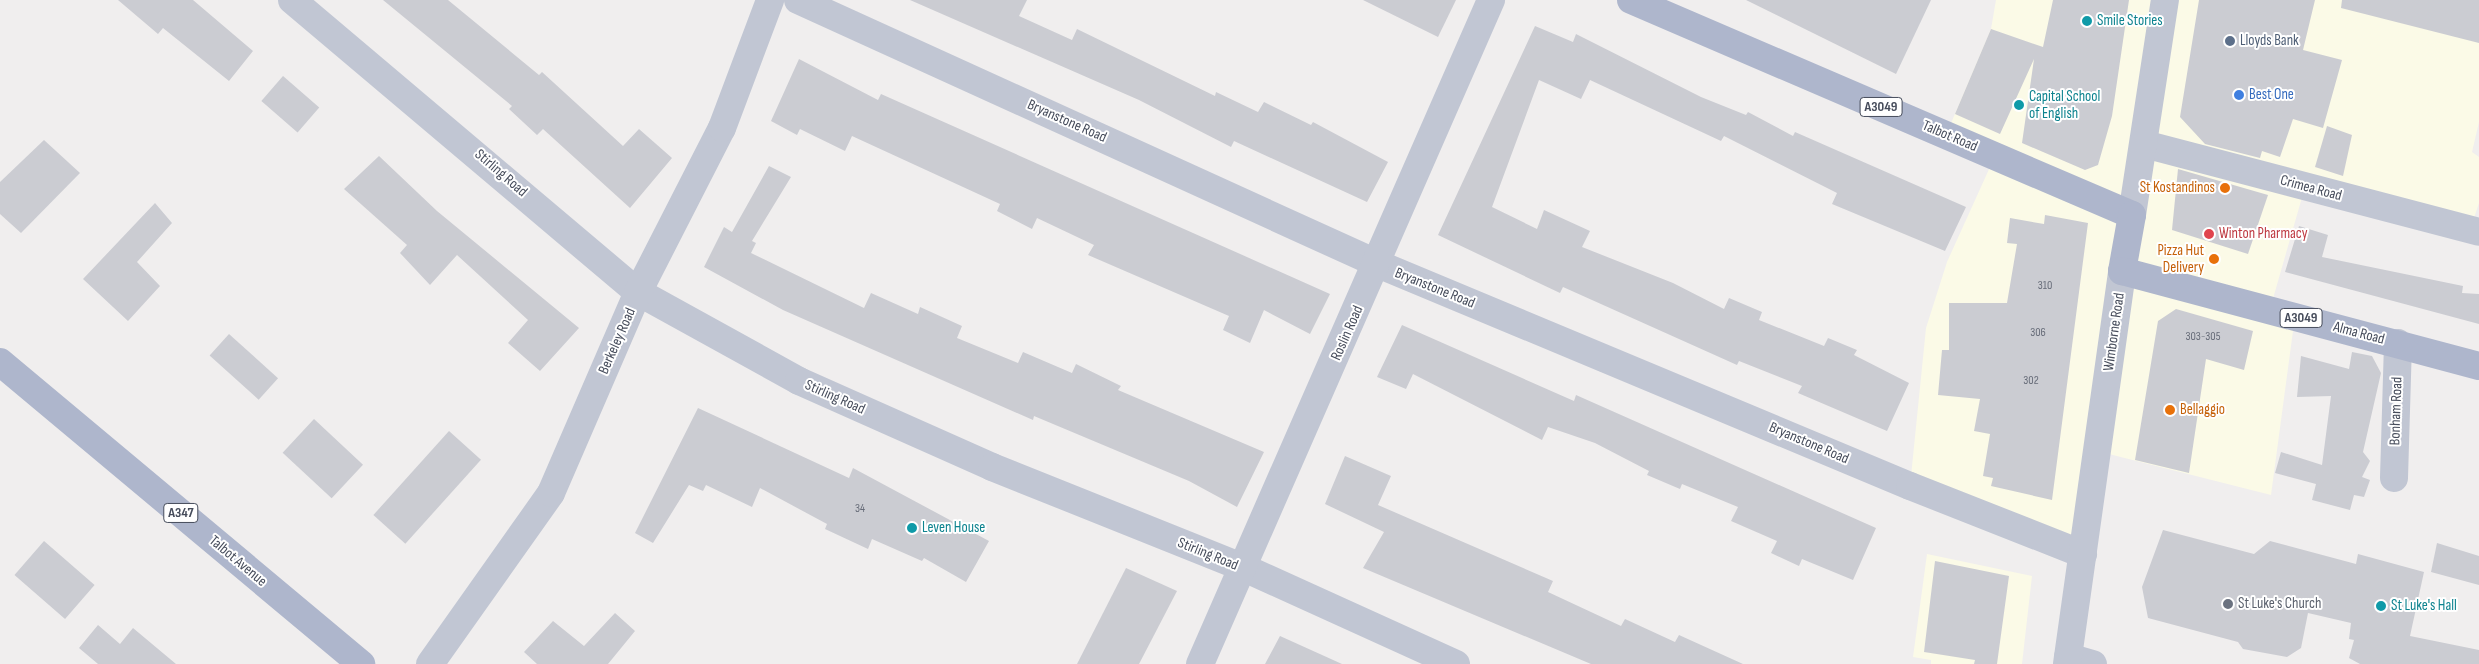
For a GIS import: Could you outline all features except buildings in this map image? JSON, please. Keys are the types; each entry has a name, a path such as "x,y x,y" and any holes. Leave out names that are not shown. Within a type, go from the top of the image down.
{"main road":[{"name":"Talbot Road","path":"1631,0 2132,215"},
{"name":"Wimborne Road","path":"2122,272 2132,215"},
{"name":"Alma Road","path":"2122,272 2398,343 2479,366"},
{"name":"Talbot Avenue","path":"0,362 362,664"}],"street":[{"name":"Stirling Road","path":"292,0 638,292 799,381 992,467 1242,567 1456,664"},
{"name":"Berkeley Road","path":"430,664 551,493 638,292 722,128 770,0"},
{"name":"Bryanstone Road","path":"798,0 1378,264 1910,486 2083,554"},
{"name":"Roslin Road","path":"1200,664 1378,264 1491,0"},
{"name":"Wimborne Road","path":"2132,215 2164,0"},
{"name":"Crimea Road","path":"2144,144 2479,232"},
{"name":"Wimborne Road","path":"2076,662 2083,554 2122,272"},
{"name":"Bonham Road","path":"2394,478 2398,343"}],"shaded area":[{"path":"1996,0 2479,0 2479,122 2472,152 2479,157 2479,203 2470,230 2305,187 2270,309 2295,316 2271,495 2097,451 2083,554 1910,486 1926,328 1947,262 1995,156 1946,135 1991,29"},
{"path":"1927,554 2032,576 2022,664 1931,664 1931,660 1913,657"}],"place":[{"name":"Smile Stories","path":"2087,21"},
{"name":"Lloyds Bank","path":"2230,41"},
{"name":"Best One","path":"2239,95"},
{"name":"Capital School of English","path":"2019,105"},
{"name":"St Kostandinos","path":"2225,188"},
{"name":"Winton Pharmacy","path":"2209,234"},
{"name":"Pizza Hut Delivery","path":"2214,259"},
{"name":"Bellaggio","path":"2170,410"},
{"name":"Leven House","path":"912,528"},
{"name":"St Luke's Church","path":"2228,604"},
{"name":"St Luke's Hall","path":"2381,606"}]}
